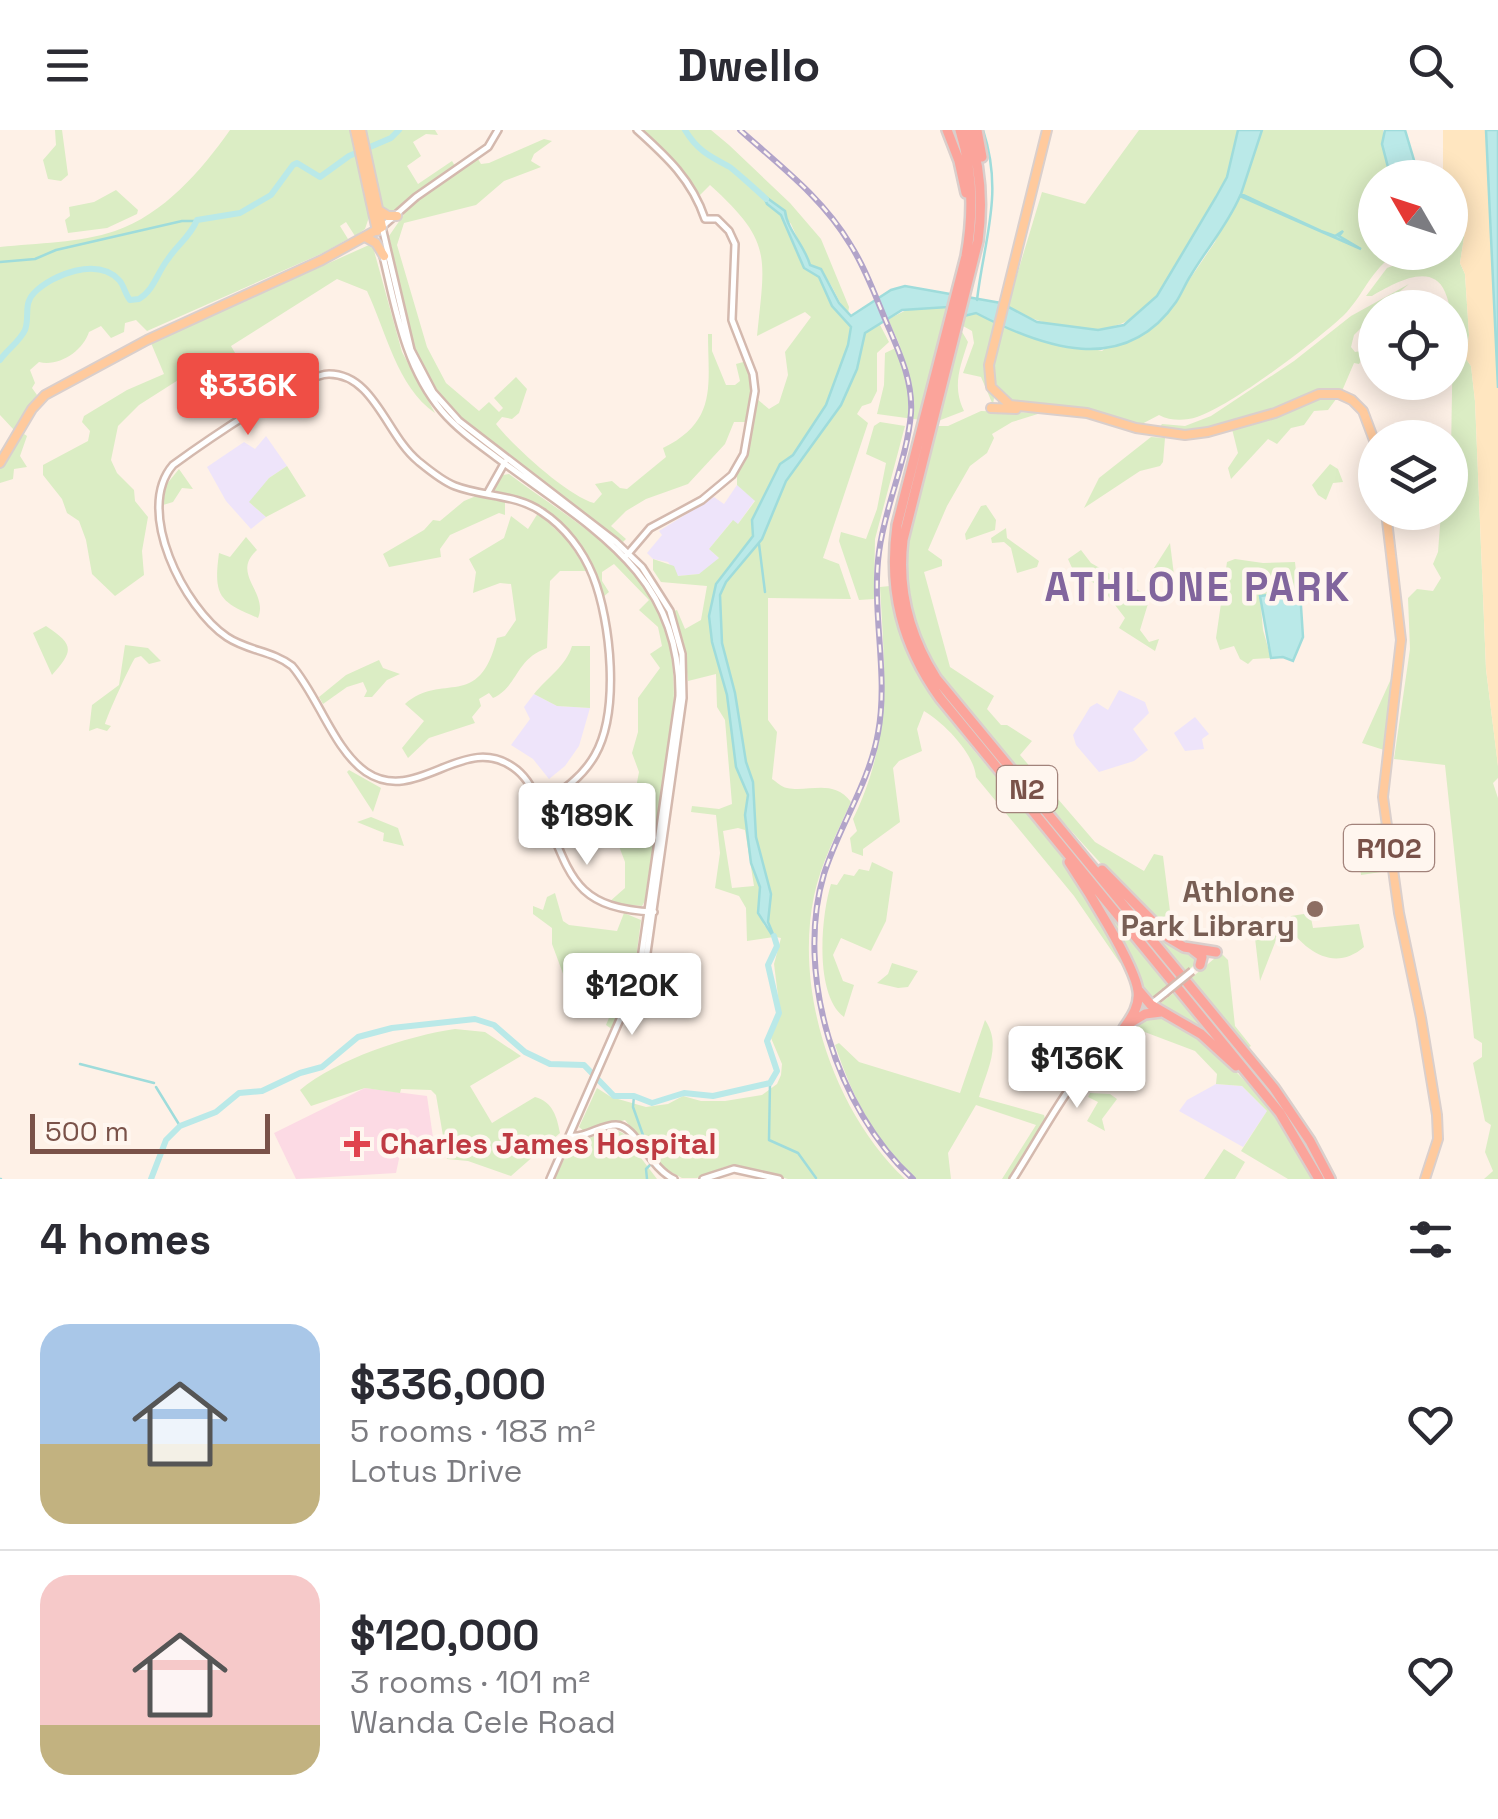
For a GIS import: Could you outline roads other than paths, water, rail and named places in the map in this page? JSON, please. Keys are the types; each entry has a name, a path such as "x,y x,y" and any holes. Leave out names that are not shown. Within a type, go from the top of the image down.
{"highway":[{"path":"947,130 965,185 969,241"},
{"name":"N2","path":"960,130 971,186 968,269"},
{"name":"N2","path":"968,130 979,170 982,210 897,525 892,566 898,612 910,648 928,680 1290,1127 1319,1179"},
{"path":"977,130 984,184 982,210"},
{"name":"N2","path":"949,340 900,563 906,611 924,659 1274,1088 1310,1140 1330,1179"},
{"path":"1037,815 1087,890 1138,990 1151,1005 1209,1040 1272,1104"},
{"path":"1051,818 1160,932 1202,957 1196,968"},
{"path":"1191,948 1216,952"},
{"path":"1124,1028 1135,1012 1138,990"},
{"path":"1124,1028 1145,1014 1163,1012"}],"main road":[{"path":"0,463 44,395 147,340 380,229 358,130"},
{"path":"1020,408 1001,400 988,376 1048,130"},
{"path":"376,210 395,218"},
{"path":"364,238 376,210"},
{"path":"364,238 376,243 384,256"},
{"path":"991,408 1088,412 1136,428 1191,435 1275,414 1315,395 1332,393 1358,405 1368,420"},
{"name":"R102","path":"1388,530 1401,640 1383,797 1399,913 1422,1018 1437,1115 1438,1139 1425,1179"}],"street":[{"path":"380,229 416,197 488,147 498,130"},
{"path":"627,555 650,528 702,500 732,475 744,454 755,391 749,362 732,320 735,244 720,222 705,219 680,170 636,130"},
{"path":"386,244 395,218"},
{"path":"380,229 418,366 447,409 506,461"},
{"path":"380,229 404,340 427,389 454,422 627,555 655,584 677,632 684,674 642,959 628,1007 550,1179"},
{"path":"540,805 580,776 602,740 606,724 609,682 603,615 594,578 568,534 531,505 456,487 426,467 398,441 360,386 346,377 327,374 307,379 178,461 165,476 157,500 172,563 194,604 229,638 292,666 346,749 366,772 385,782 402,783 470,757 496,759 526,778 572,876 584,892 604,904 651,912"},
{"path":"486,494 506,461"},
{"path":"1013,1179 1096,1052 1216,952"},
{"path":"569,1136 580,1137 614,1124 622,1125 633,1134 654,1166 674,1179"},
{"path":"703,1179 734,1169 780,1179"}],"water":[{"path":"1238,130 1262,130 1241,194 1321,231 1335,236 1343,231 1339,236 1358,248 1240,196 1176,302 1155,325 1132,340 1108,348 1055,345 976,313 960,317 951,314 948,307 902,310 865,333 857,369 841,405 786,481 762,539 720,595 722,643 753,782 756,837 771,894 768,922 776,941 758,913 760,887 751,863 745,815 748,795 736,767 727,695 709,616 716,584 753,536 752,520 780,464 793,455 826,405 851,327 832,306 819,277 804,268 781,215 767,204 763,195 785,211 810,265 821,269 839,303 851,316 891,290 905,286 1001,303 1037,322 1098,330 1124,325 1157,296 1227,177"},
{"path":"1385,130 1405,130 1414,160 1386,160 1382,144"},
{"path":"1486,130 1498,130 1498,388"},
{"path":"1300,591 1303,637 1293,661 1271,658 1260,596"}],"waterway":[{"path":"0,360 25,330 31,297 52,280 75,271 99,270 119,280 130,300 139,299 197,220 240,213 271,195 297,163 320,177 349,156 391,138 399,130"},
{"path":"685,130 699,148 766,199"},
{"path":"954,130 960,147"},
{"path":"977,300 992,196 983,130"},
{"path":"0,262 35,259 56,250 196,221"},
{"path":"759,544 765,592"},
{"path":"151,1179 166,1140 180,1126 216,1112 239,1093 262,1091 322,1067 358,1037 392,1028 475,1019 494,1025 525,1052 550,1064 584,1065 614,1096 634,1096 652,1103 684,1093 713,1096 770,1083 777,1071 767,1041 779,1013 768,965 777,946 774,936"},
{"path":"80,1064 154,1083"},
{"path":"770,1083 769,1140 798,1153 816,1178"},
{"path":"156,1087 180,1126"},
{"path":"634,1096 633,1107 649,1152"},
{"path":"647,1179 646,1169 650,1165"}],"railway":[{"path":"740,130 800,183 839,227 870,284 910,390 909,431 879,552 882,688 878,733 868,770 824,874 816,913 815,954 819,996 844,1079 886,1150 913,1179"}],"place":[{"name":"Athlone Park Library","path":"1315,909"},
{"name":"Charles James Hospital","path":"357,1144"}],"district":[{"name":"ATHLONE PARK","path":"1198,587"}]}
